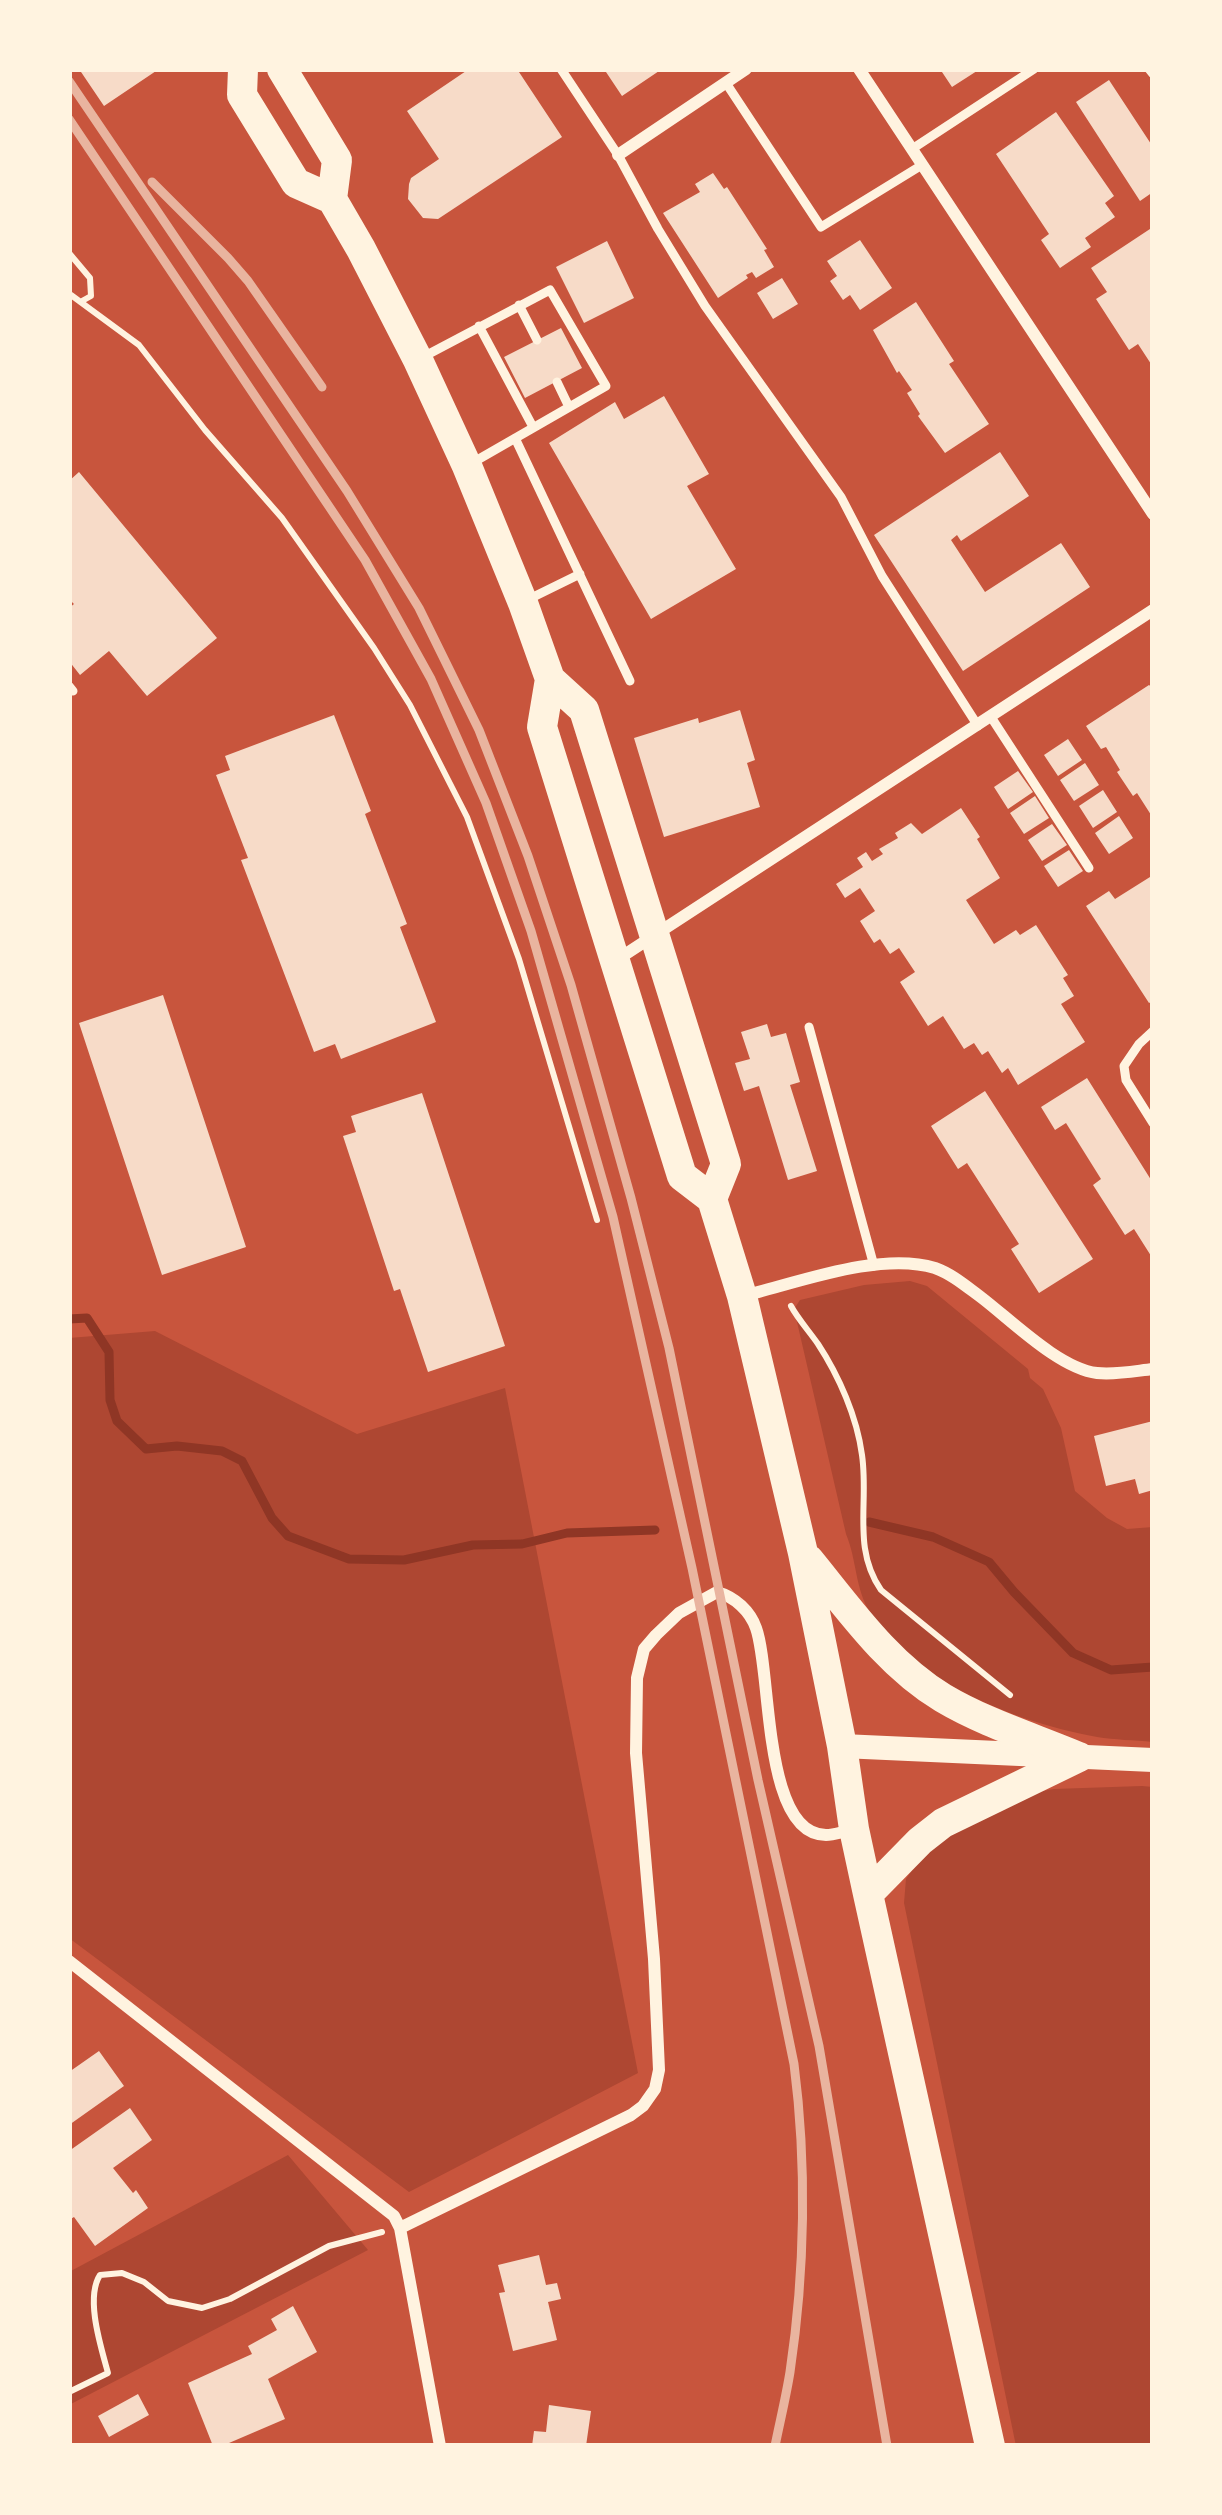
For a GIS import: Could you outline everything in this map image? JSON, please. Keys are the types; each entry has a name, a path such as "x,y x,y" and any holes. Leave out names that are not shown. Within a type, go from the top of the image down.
{"main road":[{"path":"243,69 242,95 296,183 332,199 362,249 467,466 550,679 584,710 726,1164 712,1199"},
{"path":"282,69 337,160 332,199"},
{"path":"550,679 542,727 614,962 682,1176 712,1199 742,1296 803,1553 854,1829 990,2446"},
{"path":"803,1553 882,1646 920,1682 984,1718 1079,1757"},
{"path":"842,1746 1153,1760"},
{"path":"868,1894 943,1823 1079,1757"}],"street":[{"path":"618,155 746,69"},
{"path":"859,69 1153,514"},
{"path":"614,962 1153,610"},
{"path":"742,1296 904,1263 941,1270 1075,1368 1109,1373 1153,1369"},
{"path":"400,2228 631,2115 655,2089 659,2070 636,1753 637,1678 644,1649 679,1613 717,1592 740,1603 756,1628 776,1764 789,1811 802,1827 822,1836 854,1829"},
{"path":"69,1961 394,2216 440,2446"}],"lane":[{"path":"561,69 618,155 705,306 842,497 882,576 978,726"},
{"path":"912,149 1034,69"},
{"path":"726,82 820,227 922,165"},
{"path":"418,360 550,290 606,386 467,466"},
{"path":"519,305 536,340"},
{"path":"479,326 533,427"},
{"path":"557,382 569,406"},
{"path":"515,438 630,681"},
{"path":"523,603 580,574"},
{"path":"991,717 1089,868"},
{"path":"808,1027 874,1266"},
{"path":"1153,1031 1124,1066 1126,1080 1153,1123"}],"path":[{"path":"69,253 86,271 92,287 84,302 70,295"},
{"path":"70,295 139,345 282,518 410,705 467,817 519,959 597,1220"},
{"path":"782,1286 837,1378 852,1415 862,1455 864,1559 872,1576 881,1590 1012,1696"},
{"path":"69,2392 108,2373 93,2296 94,2282 100,2276 122,2273 144,2282 168,2301 202,2308 230,2299 329,2246 400,2228"}],"shaded area":[{"path":"910,1281 927,1286 1028,1369 1061,1428 1075,1491 1127,1529 1153,1527 1153,1742 1067,1731 971,1696 914,1660 890,1639 866,1605 794,1309 800,1300 864,1285"},
{"path":"155,1331 357,1434 505,1388 638,2073 409,2192 69,1938 69,1338"},
{"path":"1153,1787 1153,2446 1016,2446 904,1903 906,1879 929,1845 1020,1795"},
{"path":"288,2155 368,2250 69,2405 69,2272"}],"building":[{"path":"79,69 159,69 104,106"},
{"path":"469,69 517,69 562,137 438,219 423,218 408,199 409,184 439,159 407,111"},
{"path":"604,69 662,69 622,96"},
{"path":"940,69 980,69 952,87"},
{"path":"1109,80 1153,147 1153,192 1140,201 1076,102"},
{"path":"1056,112 1114,196 1105,203 1115,217 1085,238 1091,247 1060,268 1041,240 1049,234 996,154"},
{"path":"713,173 727,187 774,267 756,278 752,272 746,275 718,298 663,213 700,192 695,184"},
{"path":"1153,227 1153,367 1138,344 1129,350 1096,299 1107,292 1091,268"},
{"path":"860,240 892,288 860,310 850,295 843,300 830,281 837,276 827,261"},
{"path":"607,241 634,298 584,323 556,267"},
{"path":"782,278 798,304 773,319 757,293"},
{"path":"916,302 989,424 945,453 918,416 907,393 912,390 873,330"},
{"path":"561,328 582,368 525,398 504,357"},
{"path":"664,396 709,474 687,486 736,569 651,619 549,443 615,402 624,419"},
{"path":"1000,452 1029,496 961,541 957,535 951,540 985,592 1061,543 1090,587 963,671 874,535"},
{"path":"79,472 217,638 147,696 109,651 80,675 69,661 69,608 74,604 69,599 69,481"},
{"path":"1149,685 1153,688 1153,818 1117,772 1106,747 1101,749 1086,726"},
{"path":"740,710 755,760 747,763 760,807 664,837 634,738"},
{"path":"334,715 371,811 365,814 407,924 400,927 436,1022 341,1059 335,1044 314,1052 241,860 248,858 216,775 230,770 225,756"},
{"path":"1068,739 1082,760 1058,776 1044,755"},
{"path":"1085,763 1099,785 1074,801 1060,780"},
{"path":"1018,771 1033,792 1008,809 994,787"},
{"path":"1103,790 1117,812 1093,828 1079,806"},
{"path":"1035,796 1049,818 1024,834 1010,813"},
{"path":"961,808 1000,878 966,900 994,944 1016,930 1020,935 1036,925 1068,975 1063,978 1074,996 1061,1004 1085,1042 1018,1085 1008,1068 1002,1073 988,1051 982,1055 974,1043 964,1049 943,1016 928,1026 900,982 915,972 899,948 890,954 880,939 874,943 860,921 875,911 860,888 845,898 836,884 863,867 857,858 866,852 872,861 883,854 879,849 911,823 922,834"},
{"path":"1119,816 1133,838 1109,854 1095,833"},
{"path":"1052,824 1067,845 1042,861 1028,840"},
{"path":"1069,850 1083,871 1058,887 1044,866"},
{"path":"1150,877 1153,1001 1149,1003 1086,906 1109,891 1115,899"},
{"path":"163,995 246,1247 162,1275 79,1023"},
{"path":"767,1024 771,1037 786,1033 800,1082 790,1085 817,1171 788,1180 759,1086 744,1091 735,1063 750,1059 741,1032"},
{"path":"1087,1078 1153,1183 1153,1259 1134,1229 1125,1235 1093,1185 1101,1179 1066,1123 1055,1130 1041,1107"},
{"path":"985,1091 1093,1259 1039,1293 1011,1249 1019,1244 967,1163 958,1169 931,1126"},
{"path":"422,1093 505,1346 428,1372 400,1289 394,1291 343,1136 356,1132 351,1116"},
{"path":"1153,1421 1153,1490 1139,1494 1135,1479 1106,1486 1094,1436"},
{"path":"99,2051 124,2086 69,2125 69,2072"},
{"path":"130,2108 152,2140 113,2168 148,2208 95,2246 74,2217 69,2220 69,2151"},
{"path":"539,2255 546,2285 557,2283 561,2299 548,2302 557,2340 513,2351 499,2293 505,2292 498,2265"},
{"path":"293,2306 317,2352 268,2379 285,2419 213,2446 188,2383 252,2354 248,2346 277,2330 271,2319"},
{"path":"138,2394 149,2415 109,2437 98,2416"},
{"path":"549,2405 591,2411 586,2446 532,2446 534,2431 546,2432"}],"waterway":[{"path":"69,1319 87,1318 109,1352 110,1400 117,1421 146,1449 177,1446 222,1451 242,1461 272,1518 288,1536 349,1559 404,1560 567,1533 655,1530"},
{"path":"869,1522 933,1537 989,1562 1073,1653 1111,1670 1153,1667"}],"railway":[{"path":"69,81 347,491 419,608 479,730 528,856 571,985 669,1348 758,1780 819,2046 887,2446"},
{"path":"69,119 365,560 431,679 486,803 531,931 613,1217 692,1568 794,2064 801,2140 801,2257 790,2372 775,2446"},
{"path":"152,182 248,281 322,387"}]}
